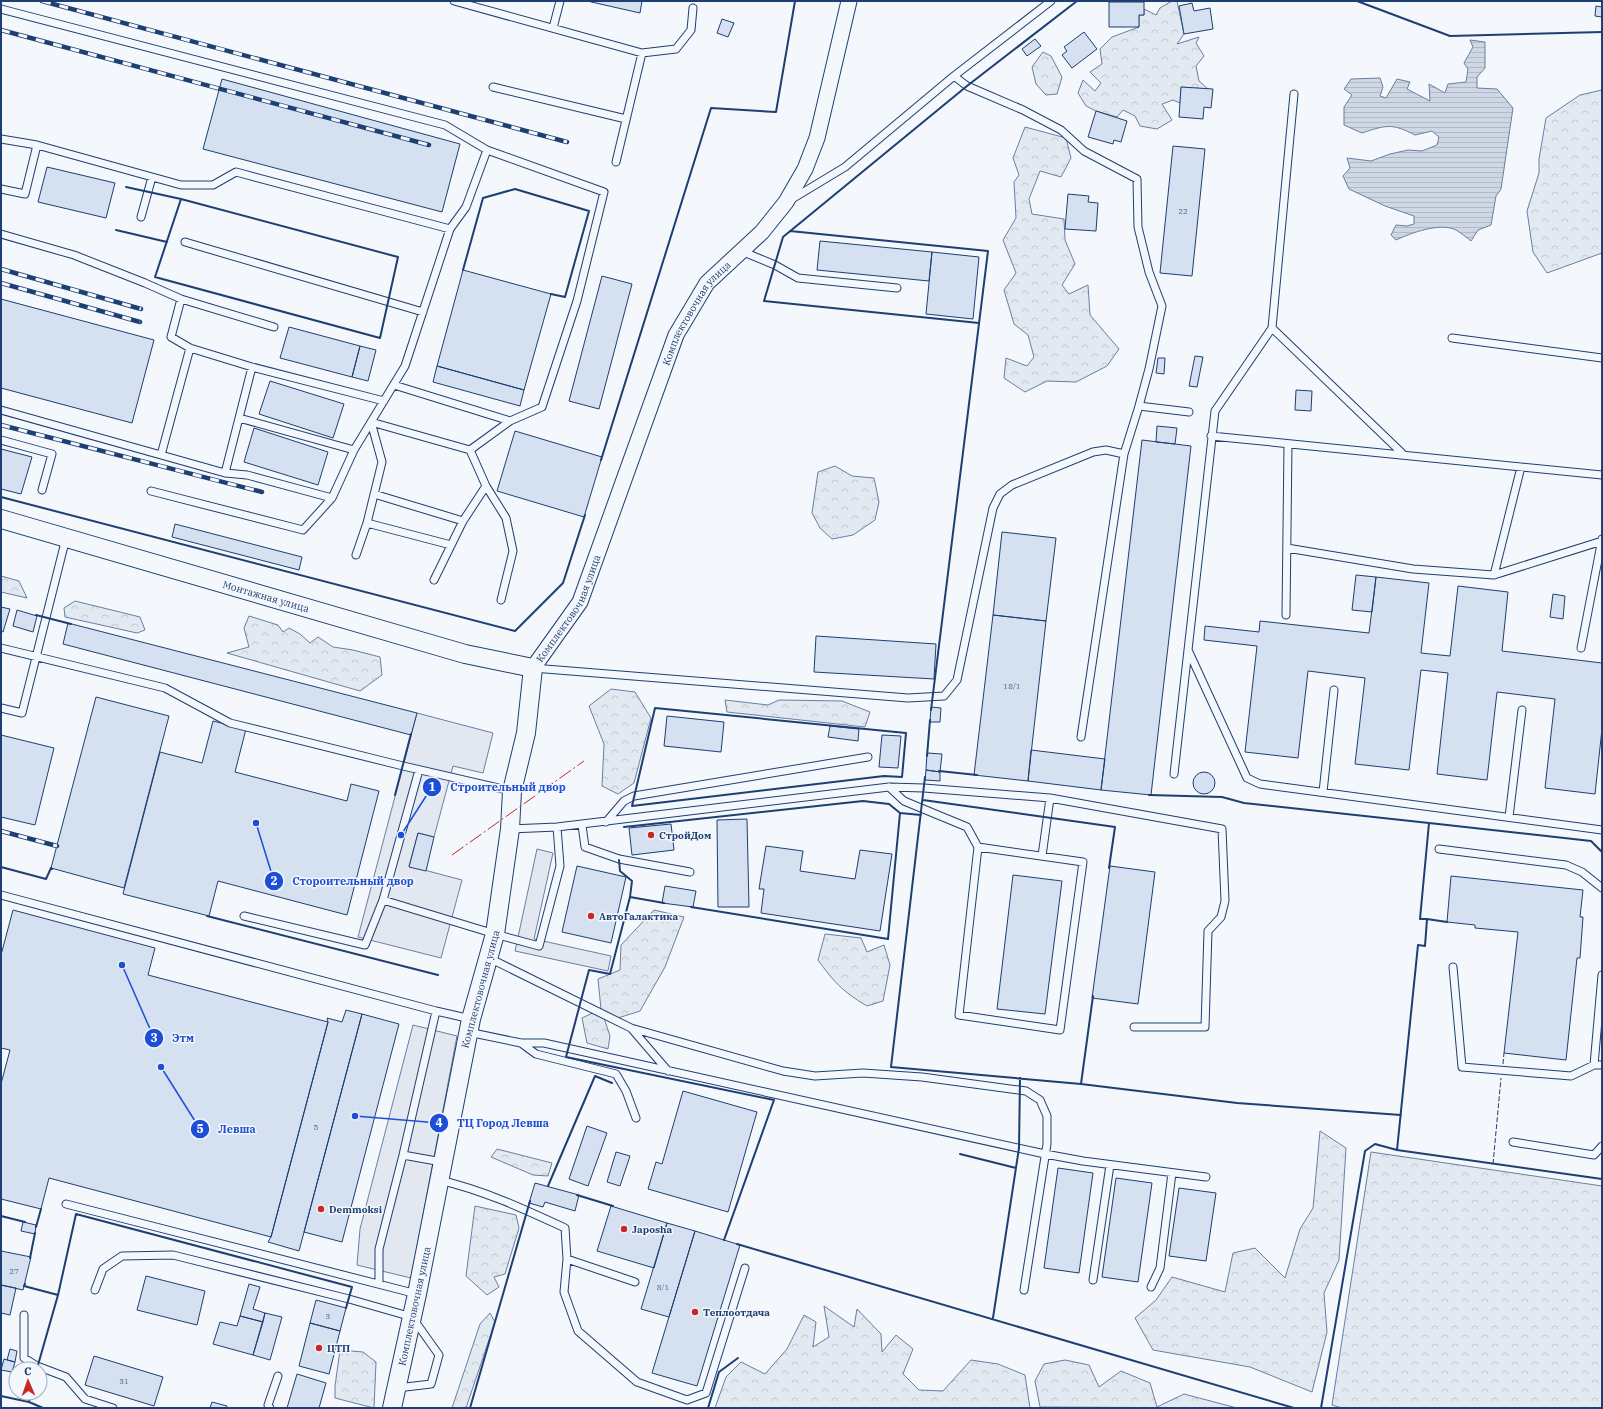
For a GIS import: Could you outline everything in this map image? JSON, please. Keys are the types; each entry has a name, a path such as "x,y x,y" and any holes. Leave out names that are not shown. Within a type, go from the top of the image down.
{"street":[{"name":"Комплектовочная улица","path":"392,1408 417,1294 469,1025 495,934 510,829 512,791 526,733 533,668 580,602 676,335 707,283 762,232 786,202 805,169 817,138 849,1"},
{"name":"Монтажная улица","path":"1,519 465,654 533,668"}],"lane":[{"path":"454,1 642,53 676,49 691,30 693,8"},
{"path":"553,28 560,1"},
{"path":"786,202 845,167 954,76 1051,1"},
{"path":"1,10 445,125 487,150 604,192 577,300 542,407 510,421 470,450"},
{"path":"616,162 642,53"},
{"path":"954,76 967,86 1023,110 1061,130 1084,151 1137,179 1138,228 1149,272 1162,306 1149,369 1124,454 1080,737"},
{"path":"493,87 626,119"},
{"path":"1174,774 1215,411 1272,328 1294,94"},
{"path":"1,139 37,145 181,185 213,185 236,172 450,229"},
{"path":"1,189 25,194 37,145"},
{"path":"151,491 303,530 332,498 354,450 406,366 450,229 466,207 487,150"},
{"path":"141,217 152,177"},
{"path":"1,234 74,255 181,299 274,326"},
{"path":"185,242 423,312"},
{"path":"741,251 775,265 798,278 897,288"},
{"path":"181,299 171,338 190,348 252,367 384,401"},
{"path":"1272,328 1404,455"},
{"path":"1452,338 1602,358"},
{"path":"161,455 190,348"},
{"path":"225,473 252,367"},
{"path":"394,385 510,421"},
{"path":"1139,406 1189,412"},
{"path":"1,410 225,473 248,475 332,498"},
{"path":"239,418 354,450"},
{"path":"371,422 470,450"},
{"path":"356,555 367,523 382,462 371,422"},
{"path":"1211,436 1602,475"},
{"path":"1,440 52,454 42,490"},
{"path":"1286,615 1288,444"},
{"path":"470,450 486,486 506,518 513,551 501,600"},
{"path":"533,668 908,698 944,696 958,680 993,508 1000,494 1012,485 1093,452 1106,450 1124,454"},
{"path":"1494,576 1521,467"},
{"path":"434,580 463,521 486,486"},
{"path":"374,494 463,521"},
{"path":"367,523 451,545"},
{"path":"1,708 22,713 66,538"},
{"path":"1287,548 1413,569 1494,576 1602,540 1581,648"},
{"path":"1,648 165,688 230,723 418,770 512,791"},
{"path":"1188,650 1247,778 1260,784 1602,830"},
{"path":"1322,792 1334,690"},
{"path":"1509,817 1522,710"},
{"path":"606,822 624,801 634,796 868,757"},
{"path":"244,916 365,945 383,900 418,770"},
{"path":"889,787 904,801 968,827 978,847 959,1015 1060,1030 1083,862 978,847"},
{"path":"510,829 582,825 889,787 924,788 1050,798 1222,829 1225,901 1221,917 1208,931 1205,1027 1134,1027"},
{"path":"1042,856 1050,798"},
{"path":"582,825 585,847 619,859 690,872"},
{"path":"383,900 539,946 560,866 558,827"},
{"path":"1439,849 1566,865 1582,872 1602,888"},
{"path":"1,894 436,1011 469,1025 521,1043 536,1054 616,1074 626,1092 636,1118"},
{"path":"488,958 631,1028 783,1071 814,1076 863,1074 922,1077 1026,1091 1040,1100 1047,1116 1047,1144 1024,1290"},
{"path":"1453,967 1462,1067 1571,1076 1594,1065 1602,1065"},
{"path":"1594,1065 1602,975"},
{"path":"378,1284 379,1249 403,1155 436,1011"},
{"path":"631,1028 668,1071"},
{"path":"521,1043 544,1043 1046,1154 1110,1165 1206,1177"},
{"path":"1513,1142 1594,1154 1602,1146"},
{"path":"403,1155 442,1162"},
{"path":"1093,1280 1110,1165"},
{"path":"1151,1287 1160,1268 1172,1173"},
{"path":"439,1180 464,1186 565,1228 568,1259 564,1292 578,1331 638,1382 687,1400 706,1393 745,1268"},
{"path":"66,1204 417,1294"},
{"path":"95,1290 102,1269 122,1256 173,1255 349,1299 412,1317 439,1355 431,1384 396,1388"},
{"path":"568,1259 635,1282"},
{"path":"24,1315 24,1358 37,1366 66,1377 85,1400 113,1408"},
{"path":"270,1408 268,1405 278,1376"}],"green space":[{"path":"1172,1 1177,1 1184,34 1177,44 1199,37 1196,43 1204,56 1196,66 1199,81 1208,89 1181,87 1180,103 1173,100 1162,104 1172,120 1157,129 1140,126 1135,116 1123,110 1117,117 1096,111 1086,106 1078,93 1083,80 1095,91 1101,83 1090,72 1102,64 1100,49 1112,37 1139,27 1139,15 1144,15 1144,9 1156,15 1160,8"},
{"path":"1043,52 1051,56 1062,77 1057,94 1046,95 1036,84 1032,67"},
{"path":"1602,90 1602,253 1547,273 1533,252 1527,211 1539,173 1539,159 1546,118 1580,95"},
{"path":"1025,127 1066,138 1071,158 1061,177 1040,171 1029,199 1032,214 1064,219 1065,240 1075,264 1062,285 1069,294 1088,285 1090,315 1119,349 1107,366 1076,382 1047,381 1025,392 1004,378 1006,358 1027,366 1034,357 1028,335 1014,324 1004,290 1016,273 1003,240 1016,218 1014,182 1019,175 1013,158"},
{"path":"835,466 852,476 874,478 879,502 875,520 853,535 832,539 820,528 812,513 818,472"},
{"path":"1,576 19,581 27,598 1,592"},
{"path":"75,601 140,617 145,630 137,633 65,617 64,608"},
{"path":"249,616 278,625 283,632 289,628 300,634 310,643 318,637 333,647 353,650 380,657 382,675 360,691 227,653 249,647 244,628"},
{"path":"611,689 635,692 651,718 634,783 618,794 602,786 604,744 589,706"},
{"path":"725,700 768,705 779,700 842,701 870,712 865,727 727,712"},
{"path":"654,910 684,917 665,967 640,1011 618,1018 604,1018 610,1036 608,1049 587,1043 582,1018 601,1009 598,979 620,970 621,945"},
{"path":"825,934 861,938 867,952 884,945 890,965 883,1001 867,1006 851,996 834,980 818,960"},
{"path":"1320,1131 1346,1148 1339,1260 1324,1293 1327,1332 1312,1392 1250,1367 1153,1350 1135,1318 1156,1300 1172,1277 1225,1292 1233,1253 1255,1248 1285,1278 1300,1229 1313,1208"},
{"path":"497,1149 552,1163 548,1176 533,1175 491,1157"},
{"path":"1371,1152 1602,1186 1602,1408 1342,1408 1332,1405"},
{"path":"475,1206 516,1215 519,1228 505,1274 494,1277 499,1287 487,1295 466,1276"},
{"path":"824,1306 854,1327 857,1309 881,1334 882,1352 896,1335 913,1349 903,1374 919,1390 943,1391 971,1360 998,1364 1025,1375 1030,1408 715,1408 726,1377 741,1362 765,1374 787,1349 804,1315 816,1322 813,1347 829,1337"},
{"path":"490,1313 495,1322 466,1408 452,1408 480,1324"},
{"path":"340,1350 363,1352 376,1362 374,1408 335,1398 335,1386"},
{"path":"1065,1360 1089,1365 1099,1387 1121,1371 1150,1383 1157,1407 1184,1394 1237,1408 1040,1407 1035,1381 1044,1364"}],"shaded area":[{"path":"1470,40 1485,42 1485,68 1477,77 1477,88 1497,89 1513,108 1501,189 1496,196 1491,225 1478,230 1471,241 1456,230 1442,227 1426,229 1396,240 1391,235 1396,225 1407,226 1414,224 1414,216 1385,206 1349,189 1343,176 1350,168 1347,158 1371,161 1390,154 1408,150 1422,151 1437,145 1439,137 1432,131 1415,135 1400,128 1389,126 1362,133 1344,125 1344,107 1352,95 1344,89 1351,79 1380,78 1383,87 1380,96 1386,98 1397,79 1410,82 1407,89 1430,101 1429,84 1445,93 1448,84 1466,82 1468,69 1464,63 1473,47"},
{"path":"417,713 493,733 483,773 453,766 434,837 418,833 409,866 462,880 441,958 358,937"},
{"path":"537,849 553,853 534,939 611,956 608,971 515,951"},
{"path":"413,1025 457,1036 411,1278 357,1265 360,1229"}],"building":[{"path":"587,1 642,1 640,13"},
{"path":"1109,2 1144,2 1144,15 1139,15 1139,27 1109,27"},
{"path":"1192,3 1194,11 1210,8 1213,29 1184,34 1179,6"},
{"path":"1596,6 1602,7 1602,17 1595,16"},
{"path":"722,19 734,23 728,37 717,33"},
{"path":"1084,32 1097,49 1072,68 1062,55 1067,51 1064,47"},
{"path":"1035,39 1041,46 1027,56 1022,49"},
{"path":"222,79 460,144 442,212 203,149"},
{"path":"1181,87 1213,89 1211,108 1204,107 1203,119 1179,117"},
{"path":"1096,111 1127,121 1121,142 1114,140 1113,144 1088,137"},
{"path":"1173,146 1205,149 1192,276 1160,273"},
{"path":"47,167 115,183 106,218 38,202"},
{"path":"1068,194 1089,196 1088,202 1098,203 1096,231 1065,229"},
{"path":"820,241 932,252 929,281 817,270"},
{"path":"932,252 979,257 973,319 926,314"},
{"path":"463,270 551,294 524,390 437,366"},
{"path":"602,276 632,284 599,409 569,401"},
{"path":"1,299 154,340 132,423 1,388"},
{"path":"289,327 360,346 352,377 280,358"},
{"path":"360,346 376,350 368,381 352,377"},
{"path":"1195,356 1203,357 1197,387 1189,386"},
{"path":"1158,358 1165,358 1164,374 1156,373"},
{"path":"437,366 524,390 520,406 433,382"},
{"path":"270,381 344,404 333,438 259,414"},
{"path":"1296,390 1312,391 1311,411 1295,410"},
{"path":"1157,426 1177,428 1175,444 1156,442"},
{"path":"254,428 328,452 318,485 244,462"},
{"path":"515,431 602,457 584,517 497,491"},
{"path":"1142,440 1191,446 1151,795 1101,790"},
{"path":"1,449 32,457 21,494 1,489"},
{"path":"175,524 302,557 299,570 172,537"},
{"path":"1002,532 1056,538 1046,621 993,615"},
{"path":"1356,575 1376,577 1372,612 1352,610"},
{"path":"1376,577 1429,583 1421,653 1450,656 1458,586 1508,592 1502,651 1602,663 1602,729 1595,794 1545,788 1555,699 1497,692 1487,780 1437,774 1448,673 1421,670 1409,770 1355,764 1365,678 1308,671 1298,758 1245,752 1257,646 1204,640 1205,626 1259,632 1260,621 1369,633"},
{"path":"1553,594 1565,596 1563,619 1550,617"},
{"path":"1,607 10,609 3,632 1,631"},
{"path":"17,610 37,616 33,632 13,626"},
{"path":"993,615 1046,621 1028,781 974,775"},
{"path":"68,623 417,713 411,735 63,644"},
{"path":"816,636 936,644 934,679 814,672"},
{"path":"96,697 169,716 124,888 51,868"},
{"path":"931,707 941,708 940,722 930,722"},
{"path":"667,716 724,722 721,752 664,746"},
{"path":"213,721 246,729 235,772 347,801 351,784 379,791 347,915 218,881 209,916 123,894 160,752 202,763"},
{"path":"830,726 859,729 858,741 828,737"},
{"path":"1,735 54,748 35,825 1,817"},
{"path":"882,735 901,736 898,768 879,767"},
{"path":"1031,750 1105,759 1101,790 1028,781"},
{"path":"927,753 942,754 940,772 926,770"},
{"path":"926,770 940,772 940,781 925,780"},
{"path":"1204,772 1212,775 1215,783 1212,791 1204,794 1196,791 1193,783 1196,775"},
{"path":"747,819 749,907 718,907 717,820"},
{"name":"СтройДом","path":"671,824 674,850 632,855 629,828"},
{"path":"418,833 434,837 426,871 409,867"},
{"path":"766,846 803,851 800,871 855,879 860,850 892,854 880,931 761,913 764,889 759,889"},
{"name":"АвтоГалактика","path":"577,866 626,877 611,943 562,932"},
{"path":"1110,866 1155,872 1138,1004 1092,998"},
{"path":"1013,875 1062,881 1045,1014 997,1009"},
{"path":"1451,876 1583,890 1580,917 1583,917 1580,958 1577,958 1566,1060 1504,1053 1518,932 1475,928 1475,925 1447,922"},
{"path":"665,886 696,891 693,907 662,903"},
{"path":"13,910 155,948 148,975 328,1022 271,1237 49,1178 41,1209 1,1199 1,1084 10,1050 1,1048 1,955"},
{"path":"346,1010 362,1014 299,1251 268,1242 271,1237 328,1022 327,1018 342,1022"},
{"path":"362,1014 399,1024 342,1242 304,1232"},
{"path":"683,1091 757,1112 728,1212 648,1189 656,1162 662,1164"},
{"path":"587,1126 607,1133 588,1186 569,1179"},
{"path":"616,1152 630,1156 620,1186 607,1182"},
{"path":"1058,1168 1093,1173 1079,1273 1044,1268"},
{"path":"1116,1178 1152,1183 1138,1282 1102,1277"},
{"path":"535,1183 579,1195 575,1211 545,1202 543,1207 529,1203"},
{"path":"1179,1188 1216,1193 1206,1261 1169,1256"},
{"path":"611,1206 667,1223 654,1268 597,1251"},
{"path":"23,1222 36,1225 35,1234 21,1231"},
{"path":"667,1223 695,1231 669,1317 641,1309"},
{"name":"Теплоотдача","path":"695,1231 740,1245 697,1386 652,1373"},
{"path":"1,1251 31,1257 23,1290 1,1285"},
{"path":"146,1276 205,1291 197,1325 137,1310"},
{"path":"249,1284 260,1287 253,1309 265,1313 263,1322 240,1316"},
{"path":"1,1285 16,1288 10,1315 1,1313"},
{"path":"316,1300 346,1308 340,1331 310,1323"},
{"path":"265,1313 282,1317 270,1360 253,1355"},
{"path":"240,1316 263,1322 253,1355 213,1344 220,1322 237,1326"},
{"name":"ЦТП","path":"310,1323 340,1331 329,1374 299,1366"},
{"path":"10,1349 17,1351 15,1361 7,1360"},
{"path":"94,1356 163,1377 154,1406 85,1385"},
{"path":"4,1359 11,1361 8,1361 8,1371 1,1370"},
{"path":"297,1374 326,1383 319,1408 287,1408"},
{"path":"212,1402 227,1406 226,1408 210,1408"}],"railway":[{"path":"42,1 567,142"},
{"path":"1,30 429,145"},
{"path":"1,269 141,309"},
{"path":"1,283 140,322"},
{"path":"1,425 262,492"},
{"path":"1,831 57,846"}],"fence":[{"path":"1503,1064 1504,1053"},
{"path":"1493,1164 1501,1078"}],"wall":[{"path":"601,460 711,108 776,112 795,1"},
{"path":"979,323 764,301 783,237 967,86 1077,1"},
{"path":"1357,1 1450,36 1602,32"},
{"path":"126,187 181,199 398,257 380,338 155,277 181,199"},
{"path":"463,270 483,198 515,189 589,211 565,297 551,294"},
{"path":"116,230 167,242"},
{"path":"790,231 988,251 931,710"},
{"path":"1,497 515,631 563,583 585,515"},
{"path":"36,615 71,624"},
{"path":"655,708 906,733 902,777 884,776 632,806 655,708"},
{"path":"927,756 930,720"},
{"path":"395,795 411,734"},
{"path":"939,771 977,775"},
{"path":"925,777 891,1067 1081,1084 1237,1103 1401,1115"},
{"path":"1149,795 1222,797 1244,803 1429,823 1420,919 1427,919 1425,946 1418,945 1397,1150"},
{"path":"923,800 1115,827 1109,868"},
{"path":"624,827 863,801 889,804 900,813 921,815"},
{"path":"691,907 888,939 900,813"},
{"path":"1429,823 1591,841 1602,852"},
{"path":"619,860 620,871 632,881 630,897 610,974 589,970 566,1057 774,1100 724,1240"},
{"path":"1,867 46,879 51,868 52,869"},
{"path":"630,897 664,903"},
{"path":"207,916 438,975"},
{"path":"1427,919 1447,922"},
{"path":"1081,1084 1093,996"},
{"path":"548,1186 595,1076 612,1083"},
{"path":"993,1318 1019,1148 1020,1078"},
{"path":"1321,1408 1365,1151 1375,1144 1397,1150 1602,1179"},
{"path":"960,1154 1016,1168"},
{"path":"577,1195 613,1206"},
{"path":"470,1408 530,1201"},
{"path":"36,1227 41,1209"},
{"path":"39,1361 58,1295 76,1214 352,1287 346,1308"},
{"path":"1,1216 25,1222"},
{"path":"30,1258 35,1233"},
{"path":"737,1244 1294,1408"},
{"path":"25,1284 24,1286 58,1295"},
{"path":"708,1408 719,1372 738,1358"},
{"path":"1,1396 29,1402 43,1408"}],"power":[{"path":"452,855 584,761"}],"place":[{"name":"Стороительный двор","path":"256,823"},
{"name":"Строительный двор","path":"401,835"},
{"name":"СтройДом","path":"651,835"},
{"name":"АвтоГалактика","path":"591,916"},
{"name":"Этм","path":"122,965"},
{"name":"Левша","path":"161,1067"},
{"name":"ТЦ Город Левша","path":"355,1116"},
{"name":"Demmoksi","path":"321,1209"},
{"name":"Japosha","path":"624,1229"},
{"name":"Теплоотдача","path":"695,1312"},
{"name":"ЦТП","path":"319,1348"}]}
